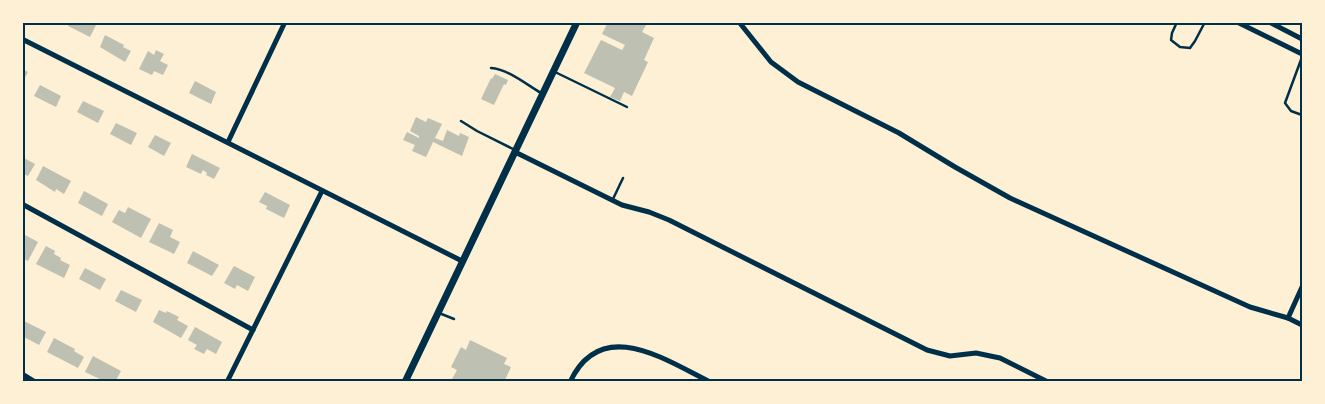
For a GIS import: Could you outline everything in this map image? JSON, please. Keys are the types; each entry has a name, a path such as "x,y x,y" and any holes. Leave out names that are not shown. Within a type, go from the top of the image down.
{"street":[{"path":"228,142 285,22"},
{"path":"405,382 577,22"},
{"path":"739,22 771,62 798,82 899,132 1010,198 1250,307 1288,318 1302,325"},
{"path":"1238,22 1302,56"},
{"path":"1269,22 1302,39"},
{"path":"22,39 462,261"},
{"path":"515,151 622,205 649,212 669,220 927,350 950,356 976,353 1000,358 1048,382"},
{"path":"227,382 322,191"},
{"path":"22,204 253,330"},
{"path":"1288,318 1302,287"},
{"path":"570,382 583,360 597,351 619,345 640,349 710,382"},
{"path":"22,374 35,382"}],"lane":[{"path":"1177,22 1171,40 1180,48 1190,48 1205,22"},
{"path":"1302,56 1285,103 1291,111 1302,115"},
{"path":"491,68 497,68 508,73 543,94"},
{"path":"554,71 625,107"},
{"path":"461,121 515,151"},
{"path":"612,200 623,178"},
{"path":"438,312 454,319"}],"building":[{"path":"70,22 90,22 96,25 90,37 68,26"},
{"path":"608,22 622,22 625,24 626,22 641,22 646,25 642,32 654,38 644,60 648,62 632,96 624,92 620,101 610,97 615,88 584,73 601,40 622,50 625,45 602,34"},
{"path":"105,35 131,51 125,62 100,47"},
{"path":"156,50 164,54 160,61 168,65 163,75 154,71 152,75 139,69 148,51 154,55"},
{"path":"22,69 28,72 22,83"},
{"path":"495,74 508,80 506,85 504,84 494,105 481,99 491,78"},
{"path":"195,81 216,92 211,104 189,93"},
{"path":"40,85 61,96 56,107 34,96"},
{"path":"83,101 104,111 98,123 77,112"},
{"path":"416,117 426,122 428,118 442,124 435,138 443,141 447,130 459,136 460,133 469,137 462,156 433,142 426,157 412,151 415,145 403,140 407,132 419,138 419,136 410,131"},
{"path":"116,123 137,133 131,145 110,134"},
{"path":"155,135 171,143 164,156 148,147"},
{"path":"192,154 220,168 214,179 206,175 207,173 203,170 201,174 186,167"},
{"path":"22,157 35,164 28,176 22,173"},
{"path":"43,166 71,181 64,194 56,189 55,192 36,180"},
{"path":"84,191 108,204 102,216 78,203"},
{"path":"265,192 290,205 284,218 266,209 267,206 259,202"},
{"path":"128,207 151,219 141,238 112,222 119,210 125,213"},
{"path":"159,223 173,230 170,237 180,242 174,254 149,242"},
{"path":"25,235 38,242 28,261 22,258 22,239"},
{"path":"46,246 55,251 54,254 61,258 60,260 70,265 64,278 36,264"},
{"path":"193,251 219,265 212,276 187,263"},
{"path":"234,266 255,277 248,291 237,285 235,289 224,283"},
{"path":"85,268 106,279 100,290 79,279"},
{"path":"121,290 142,300 136,312 115,301"},
{"path":"159,310 166,313 167,311 179,317 177,320 188,326 181,338 153,322"},
{"path":"22,320 46,332 39,345 22,336"},
{"path":"195,327 222,342 216,354 207,349 204,354 194,349 197,345 188,340"},
{"path":"54,338 75,349 74,351 84,357 78,368 47,352"},
{"path":"470,340 507,358 504,364 511,367 504,382 457,382 452,379 457,370 451,367 461,347 466,350"},
{"path":"93,356 121,371 115,382 105,379 104,381 85,372"}]}
